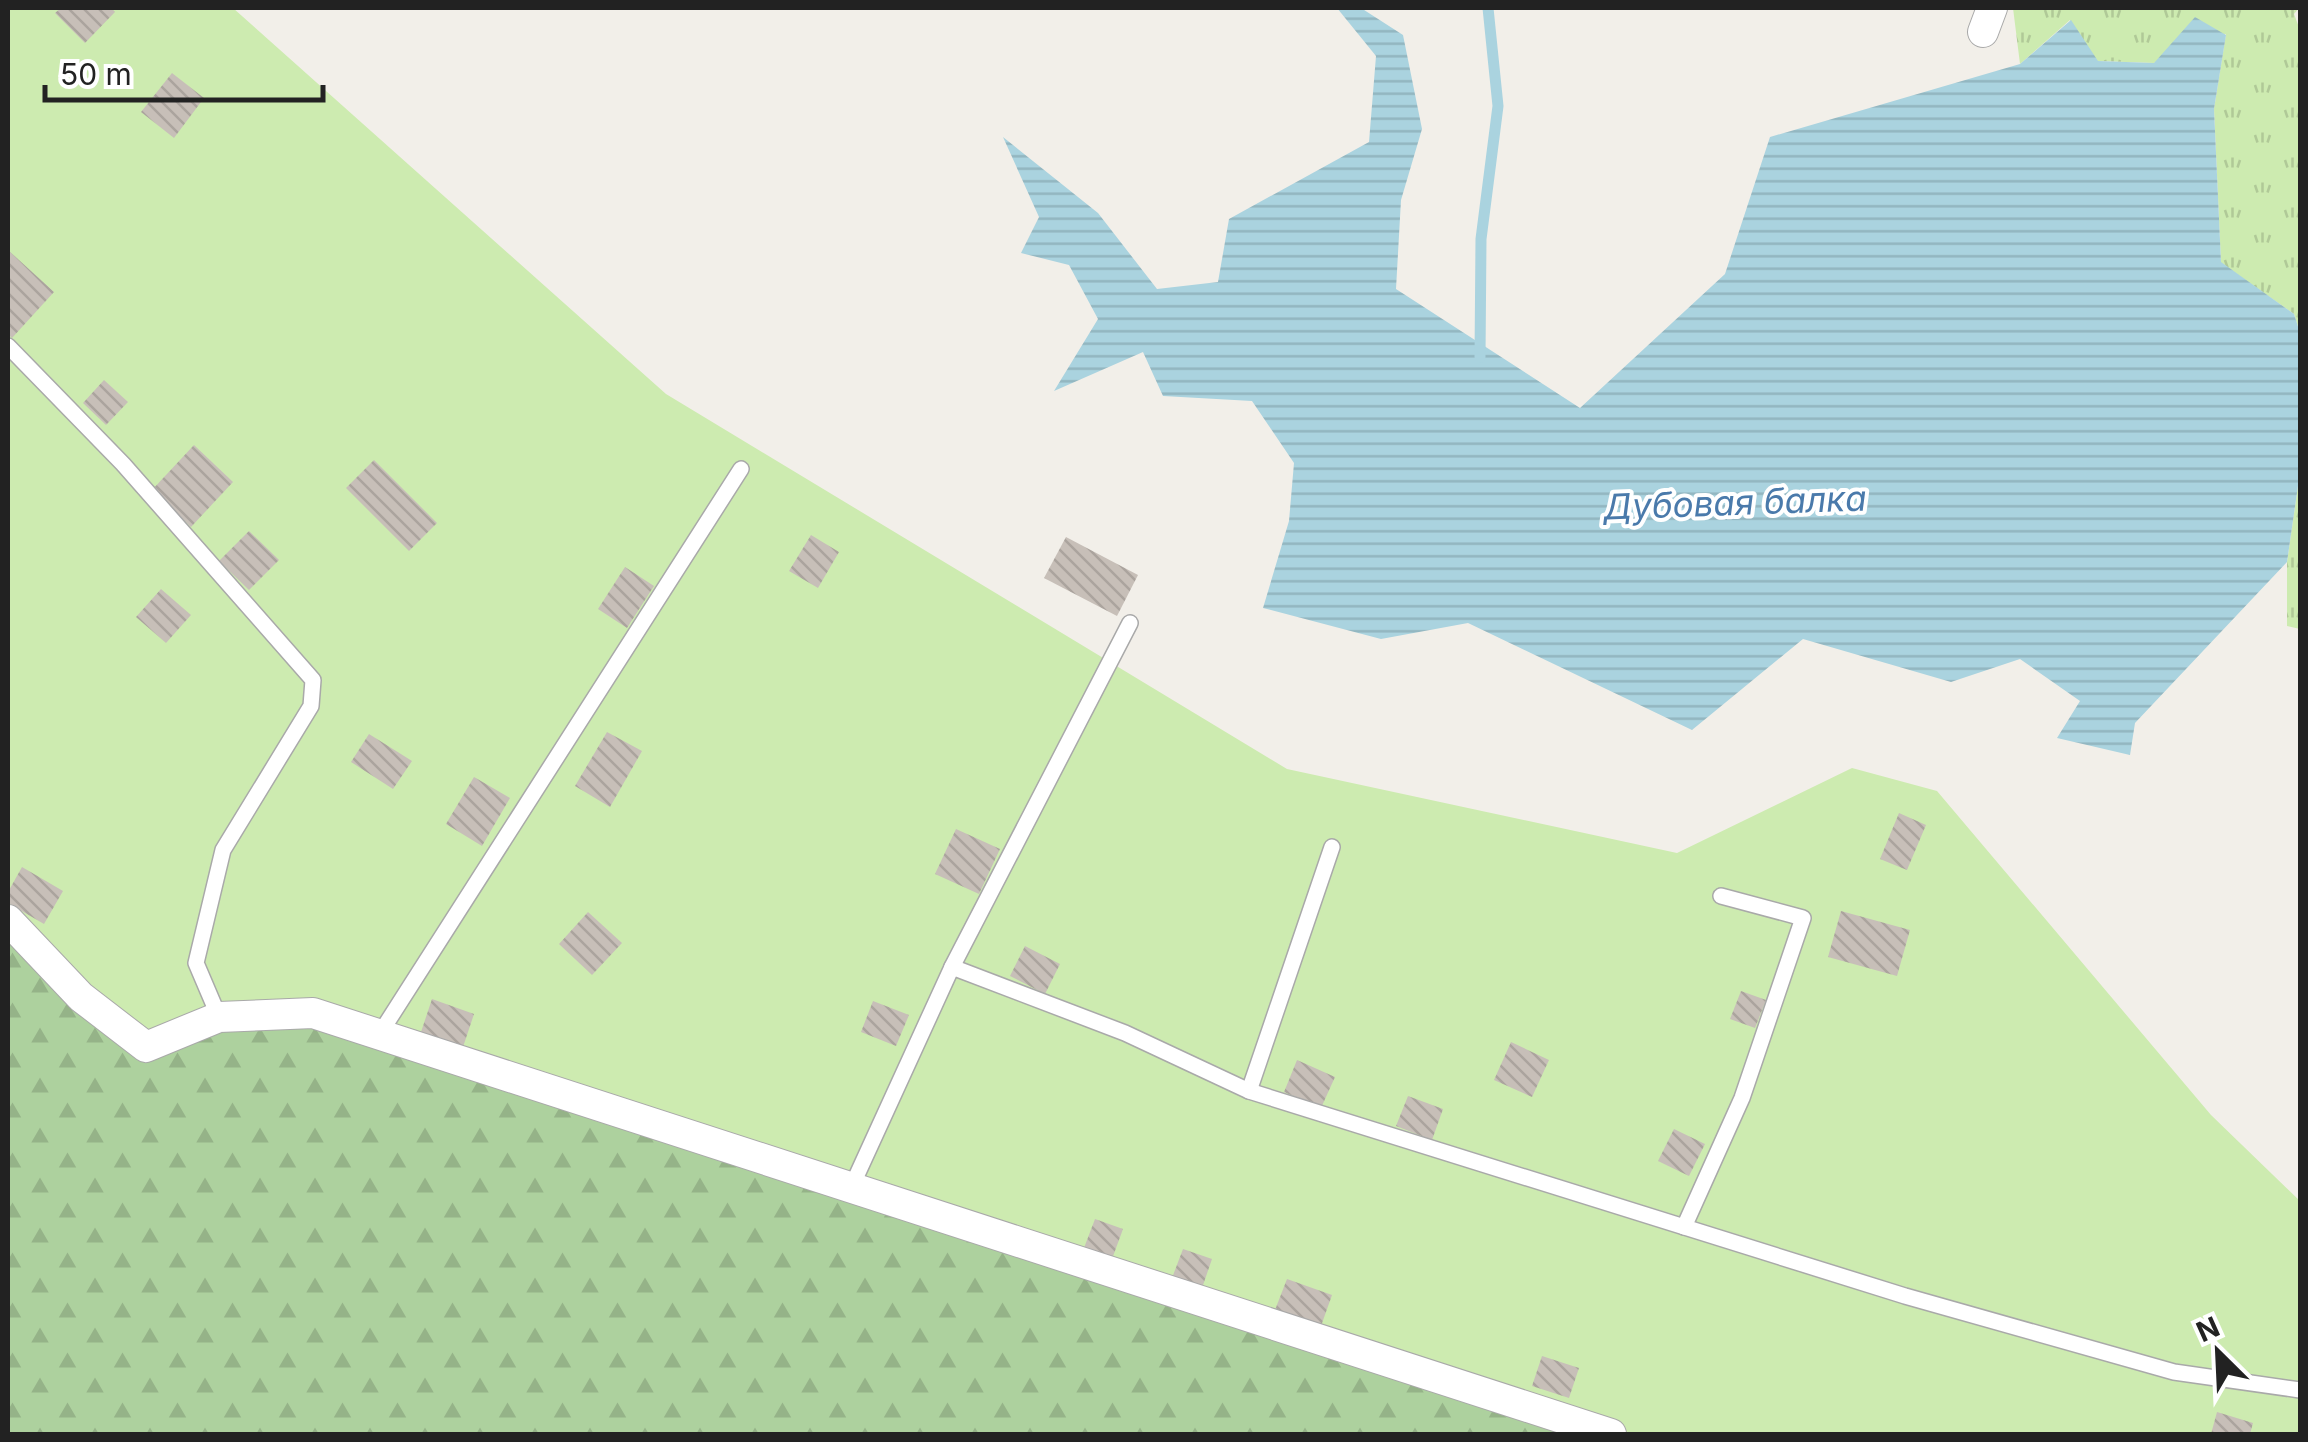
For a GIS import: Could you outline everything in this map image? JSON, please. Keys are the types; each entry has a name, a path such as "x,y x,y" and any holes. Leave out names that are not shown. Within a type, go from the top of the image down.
{"street":[{"path":"8,920 81,997 146,1047 219,1017 314,1013 1611,1434"}],"lane":[{"path":"8,346 123,464 313,680 311,706 223,850 196,962 219,1017"},
{"path":"379,1034 740,469"},
{"path":"850,1188 952,966 1130,623"},
{"path":"1249,1091 1332,847"},
{"path":"1684,1226 1742,1098 1803,918 1721,896"},
{"path":"952,966 1124,1032 1249,1091 1905,1296 2174,1372 2300,1390"}],"green space":[{"path":"8,8 233,8 666,394 1287,769 1677,853 1852,768 1937,791 2211,1115 2300,1201 2300,1434 1634,1434 309,1002 143,1035 8,908"},
{"path":"2013,8 2299,8 2294,14 2300,30 2300,333 2294,314 2221,263 2214,109 2226,34 2154,63 2097,61 2070,20 2020,64"},
{"path":"2300,472 2300,629 2287,626 2287,562"},
{"path":"8,908 309,1002 1634,1434 8,1434"}],"water":[{"path":"1337,8 1361,8 1403,35 1422,129 1401,200 1396,289 1580,408 1725,274 1770,137 2020,64 2071,20 2098,61 2154,63 2195,17 2226,35 2214,109 2221,262 2294,314 2300,333 2300,472 2287,562 2135,723 2130,755 2057,738 2080,701 2020,659 1951,682 1803,639 1692,730 1468,623 1381,639 1263,608 1289,521 1294,463 1252,401 1163,396 1143,352 1054,391 1098,319 1069,265 1021,253 1039,217 1003,137 1098,213 1157,289 1218,282 1229,219 1369,142 1376,56"}],"building":[{"path":"61,8 111,8 115,12 85,43 55,13"},
{"path":"172,73 204,98 174,138 141,112"},
{"path":"8,250 54,292 12,338 8,334"},
{"path":"104,380 128,402 106,425 83,403"},
{"path":"194,445 233,482 191,527 152,490"},
{"path":"374,460 437,523 409,551 346,488"},
{"path":"249,531 279,560 249,590 219,561"},
{"path":"811,535 839,552 818,588 789,571"},
{"path":"1066,537 1138,575 1117,616 1044,578"},
{"path":"625,567 654,586 627,628 598,609"},
{"path":"161,589 191,615 166,643 136,617"},
{"path":"607,732 642,751 610,807 575,786"},
{"path":"369,734 412,761 393,789 351,762"},
{"path":"474,777 510,798 482,846 446,824"},
{"path":"1899,813 1926,825 1907,870 1880,859"},
{"path":"956,829 1000,849 979,894 935,874"},
{"path":"22,867 63,891 44,924 8,903 8,892"},
{"path":"1841,911 1910,930 1897,976 1828,957"},
{"path":"588,912 622,943 592,975 559,944"},
{"path":"1025,946 1060,964 1045,994 1010,976"},
{"path":"1741,991 1766,1000 1755,1028 1730,1019"},
{"path":"432,999 474,1014 463,1047 421,1032"},
{"path":"873,1001 909,1015 896,1046 861,1032"},
{"path":"1511,1042 1549,1060 1532,1097 1494,1080"},
{"path":"1297,1060 1335,1077 1321,1108 1284,1092"},
{"path":"1408,1096 1443,1109 1432,1140 1396,1126"},
{"path":"1674,1129 1705,1144 1689,1176 1658,1161"},
{"path":"1095,1219 1123,1229 1112,1259 1084,1248"},
{"path":"1183,1249 1212,1259 1202,1288 1172,1278"},
{"path":"1287,1279 1332,1295 1321,1326 1275,1310"},
{"path":"1542,1356 1579,1368 1569,1398 1532,1386"},
{"path":"2217,1412 2253,1423 2250,1434 2211,1434"}],"waterway":[{"name":"Дубовая балка","path":"1480,357 1481,239 1498,106 1488,8"}]}
